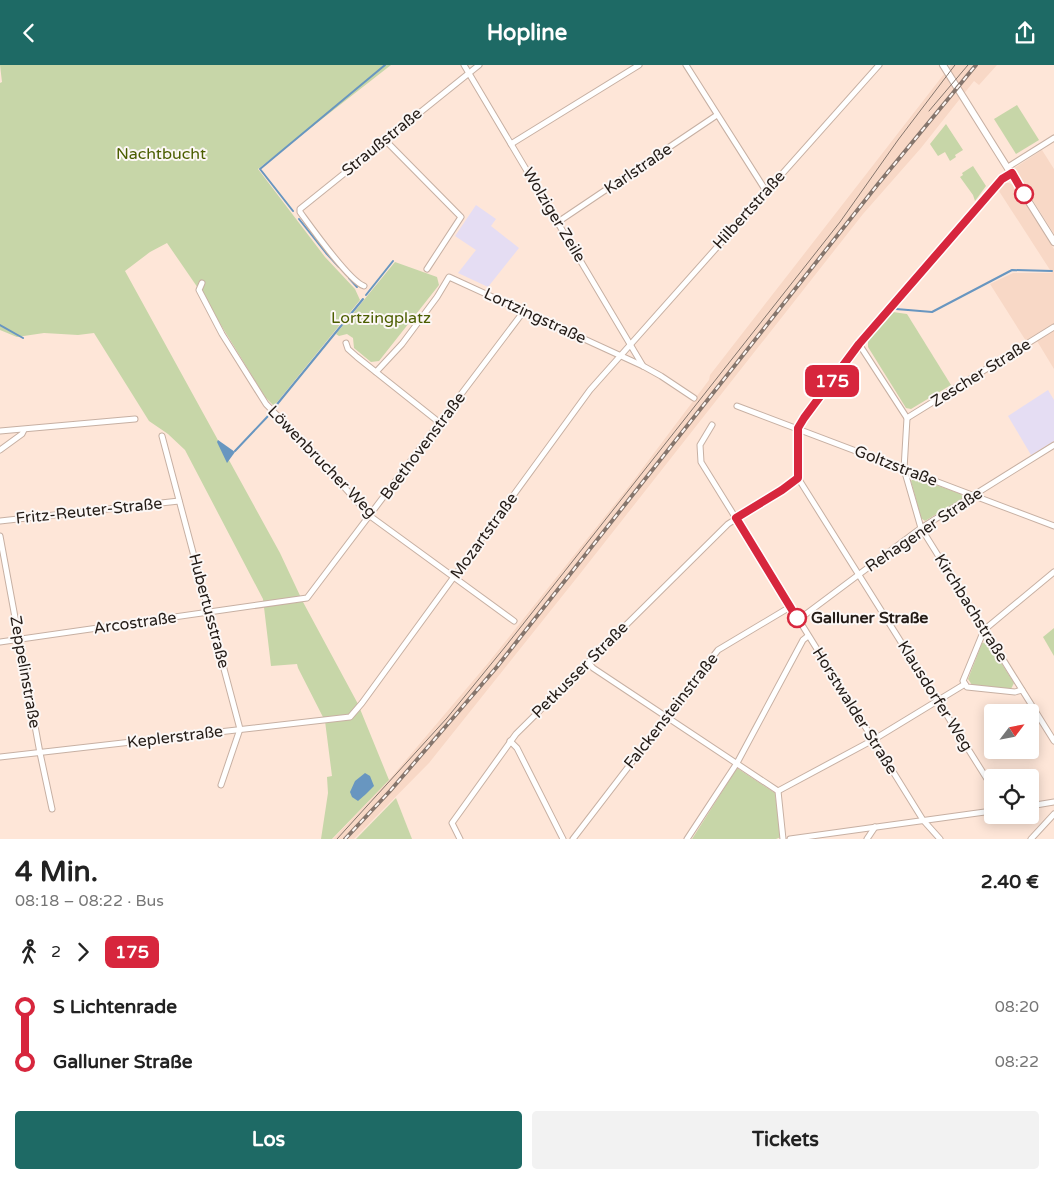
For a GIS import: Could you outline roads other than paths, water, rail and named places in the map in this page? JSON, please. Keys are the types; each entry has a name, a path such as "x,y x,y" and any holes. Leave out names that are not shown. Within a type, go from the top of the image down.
{"street":[{"name":"Wolziger Zeile","path":"464,65 643,367"},
{"name":"Straußstraße","path":"364,287 357,282 328,249 300,213 301,206 479,65"},
{"path":"511,144 639,65"},
{"path":"686,65 766,191"},
{"name":"Hilbertstraße","path":"620,356 879,65"},
{"path":"943,65 1054,242"},
{"name":"Karlstraße","path":"558,222 718,115"},
{"path":"798,478 798,428 859,344 1010,170 1054,138"},
{"path":"384,140 461,217 427,269"},
{"name":"Lortzingstraße","path":"376,373 393,355 428,310 449,277 620,356"},
{"name":"Löwenbrucher Weg","path":"202,283 199,290 221,332 266,404 311,450 370,516 514,621"},
{"name":"Beethovenstraße","path":"301,599 309,596 524,311"},
{"name":"Zescher Straße","path":"907,418 1054,327"},
{"path":"346,343 348,349 376,373 440,423"},
{"path":"859,344 907,418"},
{"path":"620,356 661,376 694,398"},
{"name":"Mozartstraße","path":"350,717 590,390 620,356"},
{"name":"Goltzstraße","path":"737,406 1054,526"},
{"name":"Kirchbachstraße","path":"907,418 904,469 921,529 1054,741"},
{"path":"0,431 135,419"},
{"name":"Horstwalder Straße","path":"712,425 700,445 700,459 923,820 940,839"},
{"path":"0,450 22,434 24,430"},
{"name":"Hubertusstraße","path":"162,436 240,729"},
{"name":"Rehagener Straße","path":"798,620 921,529 1054,445"},
{"name":"Petkusser Straße","path":"460,839 452,823 516,734 736,518 798,478"},
{"name":"Klausdorfer Weg","path":"798,478 984,774"},
{"name":"Fritz-Reuter-Straße","path":"0,521 179,501"},
{"name":"Zeppelinstraße","path":"0,536 52,809"},
{"path":"965,684 964,681 984,630 1054,572"},
{"name":"Arcostraße","path":"0,642 301,599"},
{"name":"Falckensteinstraße","path":"573,839 718,650 790,607"},
{"path":"687,839 737,763 803,640 808,636"},
{"path":"588,663 778,791 783,839"},
{"path":"778,791 873,740 965,684"},
{"path":"965,684 967,687 1015,692 1022,690"},
{"name":"Keplerstraße","path":"0,757 350,717"},
{"path":"221,785 240,729"},
{"path":"510,741 517,748 563,839"},
{"path":"1039,804 1054,802"},
{"path":"790,839 820,837 875,827 984,812"},
{"path":"1031,839 1054,814"},
{"path":"867,839 875,827"}],"water":[{"path":"218,440 235,452 227,463 217,442"},
{"path":"365,773 370,776 374,786 358,801 352,797 350,792 355,781"}],"waterway":[{"path":"293,211 260,169 385,65"},
{"path":"299,219 339,267"},
{"path":"366,295 393,261"},
{"path":"896,309 932,312 1012,270 1052,271"},
{"path":"349,278 357,287"},
{"path":"274,408 363,299"},
{"path":"0,325 23,338"},
{"path":"235,451 269,415"}],"tram line":[{"path":"337,839 447,718 505,647 840,222 898,140 955,65"},
{"path":"929,111 968,65"}],"railway":[{"path":"345,839 390,791 496,668 878,184 976,65"}],"place":[{"name":"Galluner Straße","path":"797,618"}],"park label":[{"name":"Nachtbucht","path":"161,154"},
{"name":"Lortzingplatz","path":"381,318"}]}
